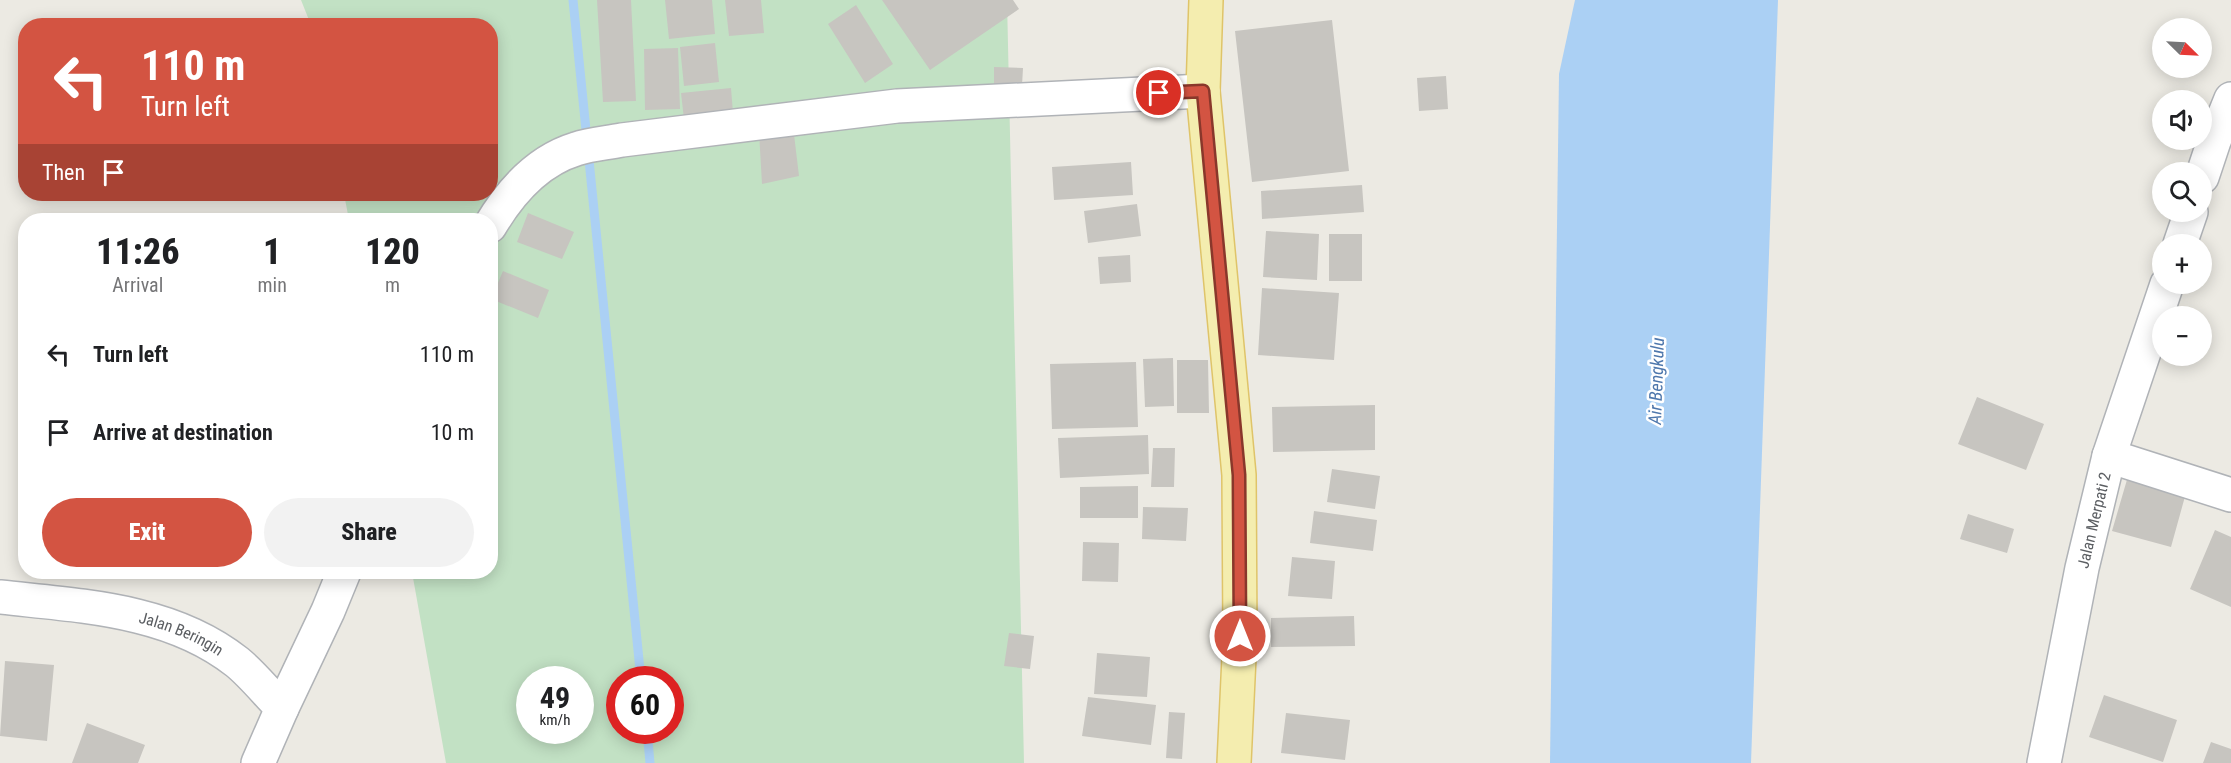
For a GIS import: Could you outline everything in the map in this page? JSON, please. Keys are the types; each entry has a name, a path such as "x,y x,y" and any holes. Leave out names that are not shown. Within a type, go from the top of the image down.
{"main road":[{"path":"1206,0 1203,91 1239,475 1240,636 1234,763"}],"street":[{"path":"498,214 513,192 529,176 560,155 577,148 622,140 897,106 1203,91"},
{"path":"2207,162 2231,99"},
{"name":"Jalan Merpati 2","path":"2044,763 2082,568 2109,456 2165,294"},
{"path":"2109,456 2231,495"},
{"path":"258,763 341,579"},
{"name":"Jalan Beringin","path":"0,597 117,610 176,628 219,649 239,663 282,708"}],"green space":[{"path":"301,0 1007,0 1024,763 446,763 413,579 498,579 498,213 348,213 345,201 498,201 498,18 308,18"}],"water":[{"name":"Air Bengkulu","path":"1575,0 1778,0 1751,763 1550,763 1559,74"}],"building":[{"path":"597,0 631,0 636,101 603,102"},
{"path":"665,0 712,0 715,34 669,39"},
{"path":"725,0 761,0 764,33 729,36"},
{"path":"882,0 1013,0 1019,9 930,70"},
{"path":"856,5 893,64 865,83 828,24"},
{"path":"1332,20 1349,171 1252,182 1235,31"},
{"path":"715,43 719,82 684,86 680,47"},
{"path":"678,48 680,109 645,110 644,49"},
{"path":"994,67 1023,68 1022,86 994,86"},
{"path":"1446,76 1448,109 1419,111 1417,78"},
{"path":"731,88 733,113 684,119 681,93"},
{"path":"793,126 799,176 762,184 759,132"},
{"path":"1131,162 1133,195 1054,200 1052,167"},
{"path":"1362,185 1364,212 1262,219 1261,191"},
{"path":"1137,204 1141,236 1088,243 1084,211"},
{"path":"528,213 574,232 562,259 517,242"},
{"path":"1266,231 1319,234 1317,280 1263,277"},
{"path":"1329,234 1362,234 1362,281 1329,281"},
{"path":"1130,255 1131,282 1100,284 1098,257"},
{"path":"503,271 549,290 538,318 498,302 498,283"},
{"path":"1262,288 1339,293 1334,360 1258,355"},
{"path":"1173,358 1174,406 1145,407 1143,359"},
{"path":"1177,360 1208,360 1209,413 1177,413"},
{"path":"1136,362 1138,427 1052,429 1050,364"},
{"path":"1977,397 2044,424 2026,470 1958,444"},
{"path":"1375,405 1375,450 1273,452 1272,407"},
{"path":"1148,435 1149,474 1060,478 1058,438"},
{"path":"1153,448 1175,448 1174,487 1151,487"},
{"path":"2131,466 2189,482 2171,547 2112,531"},
{"path":"1332,469 1380,476 1375,509 1327,502"},
{"path":"1138,486 1138,518 1080,518 1080,487"},
{"path":"1143,507 1188,508 1186,541 1142,539"},
{"path":"1314,511 1377,520 1373,551 1310,543"},
{"path":"1968,514 2014,529 2007,553 1960,539"},
{"path":"2215,530 2231,537 2231,607 2190,589"},
{"path":"1083,542 1119,543 1118,582 1082,581"},
{"path":"1292,557 1335,561 1332,599 1288,596"},
{"path":"1354,616 1355,646 1271,647 1271,618"},
{"path":"1009,633 1034,636 1030,669 1004,666"},
{"path":"1097,653 1150,657 1147,697 1094,694"},
{"path":"5,661 54,665 47,741 0,736"},
{"path":"2104,695 2177,720 2163,762 2089,737"},
{"path":"1088,697 1156,705 1151,745 1082,736"},
{"path":"1169,712 1185,713 1182,759 1166,758"},
{"path":"1286,713 1350,720 1345,760 1281,753"},
{"path":"87,723 145,745 138,763 72,763"},
{"path":"2211,742 2231,749 2231,763 2203,763"}],"waterway":[{"path":"573,0 640,666"},
{"path":"648,744 650,763"}],"route":[{"path":"1159,93 1203,91 1239,475 1240,636"}]}
